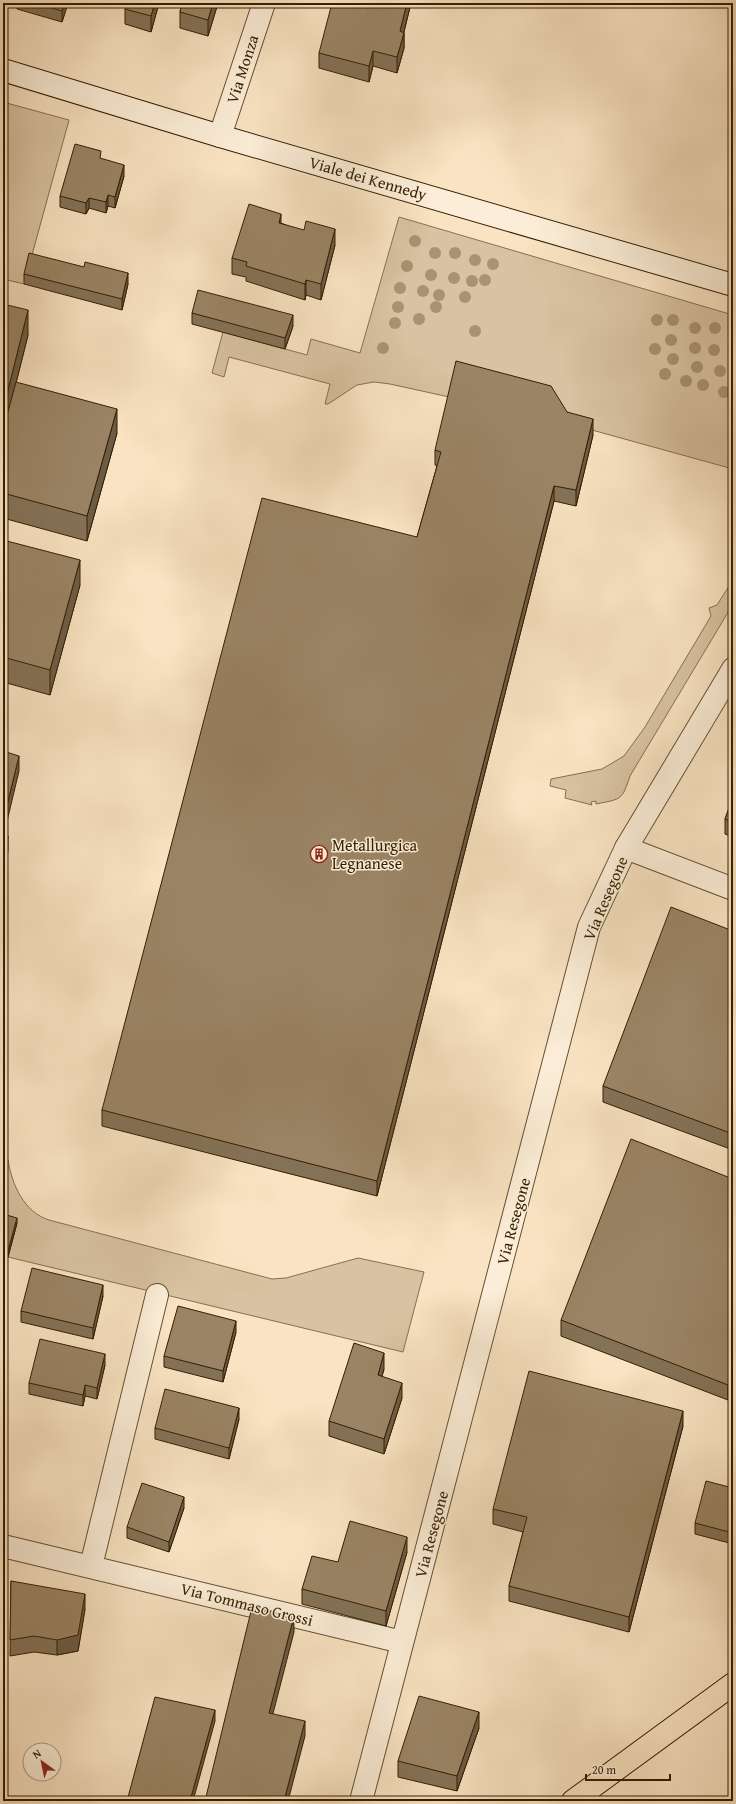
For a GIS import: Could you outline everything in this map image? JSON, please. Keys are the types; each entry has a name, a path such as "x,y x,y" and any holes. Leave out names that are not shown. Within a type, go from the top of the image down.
{"main road":[{"path":"573,1801 733,1684"}],"street":[{"name":"Via Monza","path":"220,136 264,3"},
{"name":"Viale dei Kennedy","path":"3,70 220,136 733,284"},
{"name":"Via Resegone","path":"361,1801 589,927 626,848 733,669"},
{"path":"626,848 733,889"},
{"path":"91,1566 157,1295"},
{"name":"Via Tommaso Grossi","path":"3,1546 402,1642"}],"shaded area":[{"path":"3,102 69,120 24,284 3,279"},
{"path":"399,217 733,315 733,469 563,422 390,384 374,382 357,385 328,404 325,404 330,384 229,357 224,377 212,373 223,332 307,355 311,339 360,353"},
{"path":"733,580 733,604 630,776 623,794 611,801 596,804 596,801 591,802 592,805 565,798 566,790 550,786 551,779 602,769 624,756 645,727 711,616 709,608 717,605"},
{"path":"8,1160 16,1188 26,1204 40,1216 49,1220 272,1279 286,1278 358,1258 424,1272 403,1352 8,1257 3,1196"}],"building":[{"path":"35,3 64,3 62,11"},
{"path":"127,3 155,3 151,16 125,9"},
{"path":"182,3 213,3 208,20 180,12"},
{"path":"332,3 348,3 368,8 369,3 407,3 400,31 404,33 397,57 373,51 369,66 319,53"},
{"path":"75,144 101,151 100,158 124,165 115,197 108,195 106,202 89,198 86,203 60,196"},
{"path":"249,204 281,214 279,223 304,230 306,221 335,229 321,284 306,280 305,284 246,266 247,262 232,258"},
{"path":"29,253 84,267 85,262 128,273 122,299 24,274"},
{"path":"198,290 293,315 285,338 192,313"},
{"path":"3,304 28,310 5,402 3,402"},
{"name":"Metallurgica Legnanese","path":"456,361 551,386 567,412 593,419 576,490 554,486 377,1181 102,1110 262,498 417,537 441,452 435,450"},
{"path":"16,382 117,409 87,516 3,493 3,430"},
{"path":"3,540 80,560 50,670 3,657"},
{"path":"3,751 19,756 3,822"},
{"path":"733,797 733,822 725,819"},
{"path":"3,835 8,836 3,858"},
{"path":"671,907 733,931 733,1134 603,1086"},
{"path":"631,1139 733,1179 733,1372 728,1385 561,1320"},
{"path":"3,1214 17,1218 8,1251 3,1250"},
{"path":"32,1268 103,1285 93,1328 21,1311"},
{"path":"178,1306 236,1321 223,1371 164,1356"},
{"path":"40,1339 105,1354 97,1388 85,1385 83,1395 29,1383"},
{"path":"354,1343 384,1353 378,1375 402,1383 384,1439 329,1421"},
{"path":"529,1371 683,1411 629,1617 509,1586 527,1517 493,1509"},
{"path":"165,1389 239,1408 229,1448 155,1428"},
{"path":"706,1481 733,1488 733,1533 695,1523"},
{"path":"142,1483 184,1497 169,1542 127,1527"},
{"path":"350,1521 407,1537 386,1611 302,1589 312,1556 338,1562"},
{"path":"11,1581 85,1594 78,1635 57,1640 34,1636 10,1640"},
{"path":"252,1607 294,1616 269,1713 305,1721 284,1801 205,1801"},
{"path":"419,1696 479,1712 457,1776 398,1761"},
{"path":"155,1697 215,1710 190,1801 127,1801"},
{"path":"728,1796 733,1797 733,1801 726,1801"}],"place":[{"name":"Metallurgica Legnanese","path":"319,854"}]}
